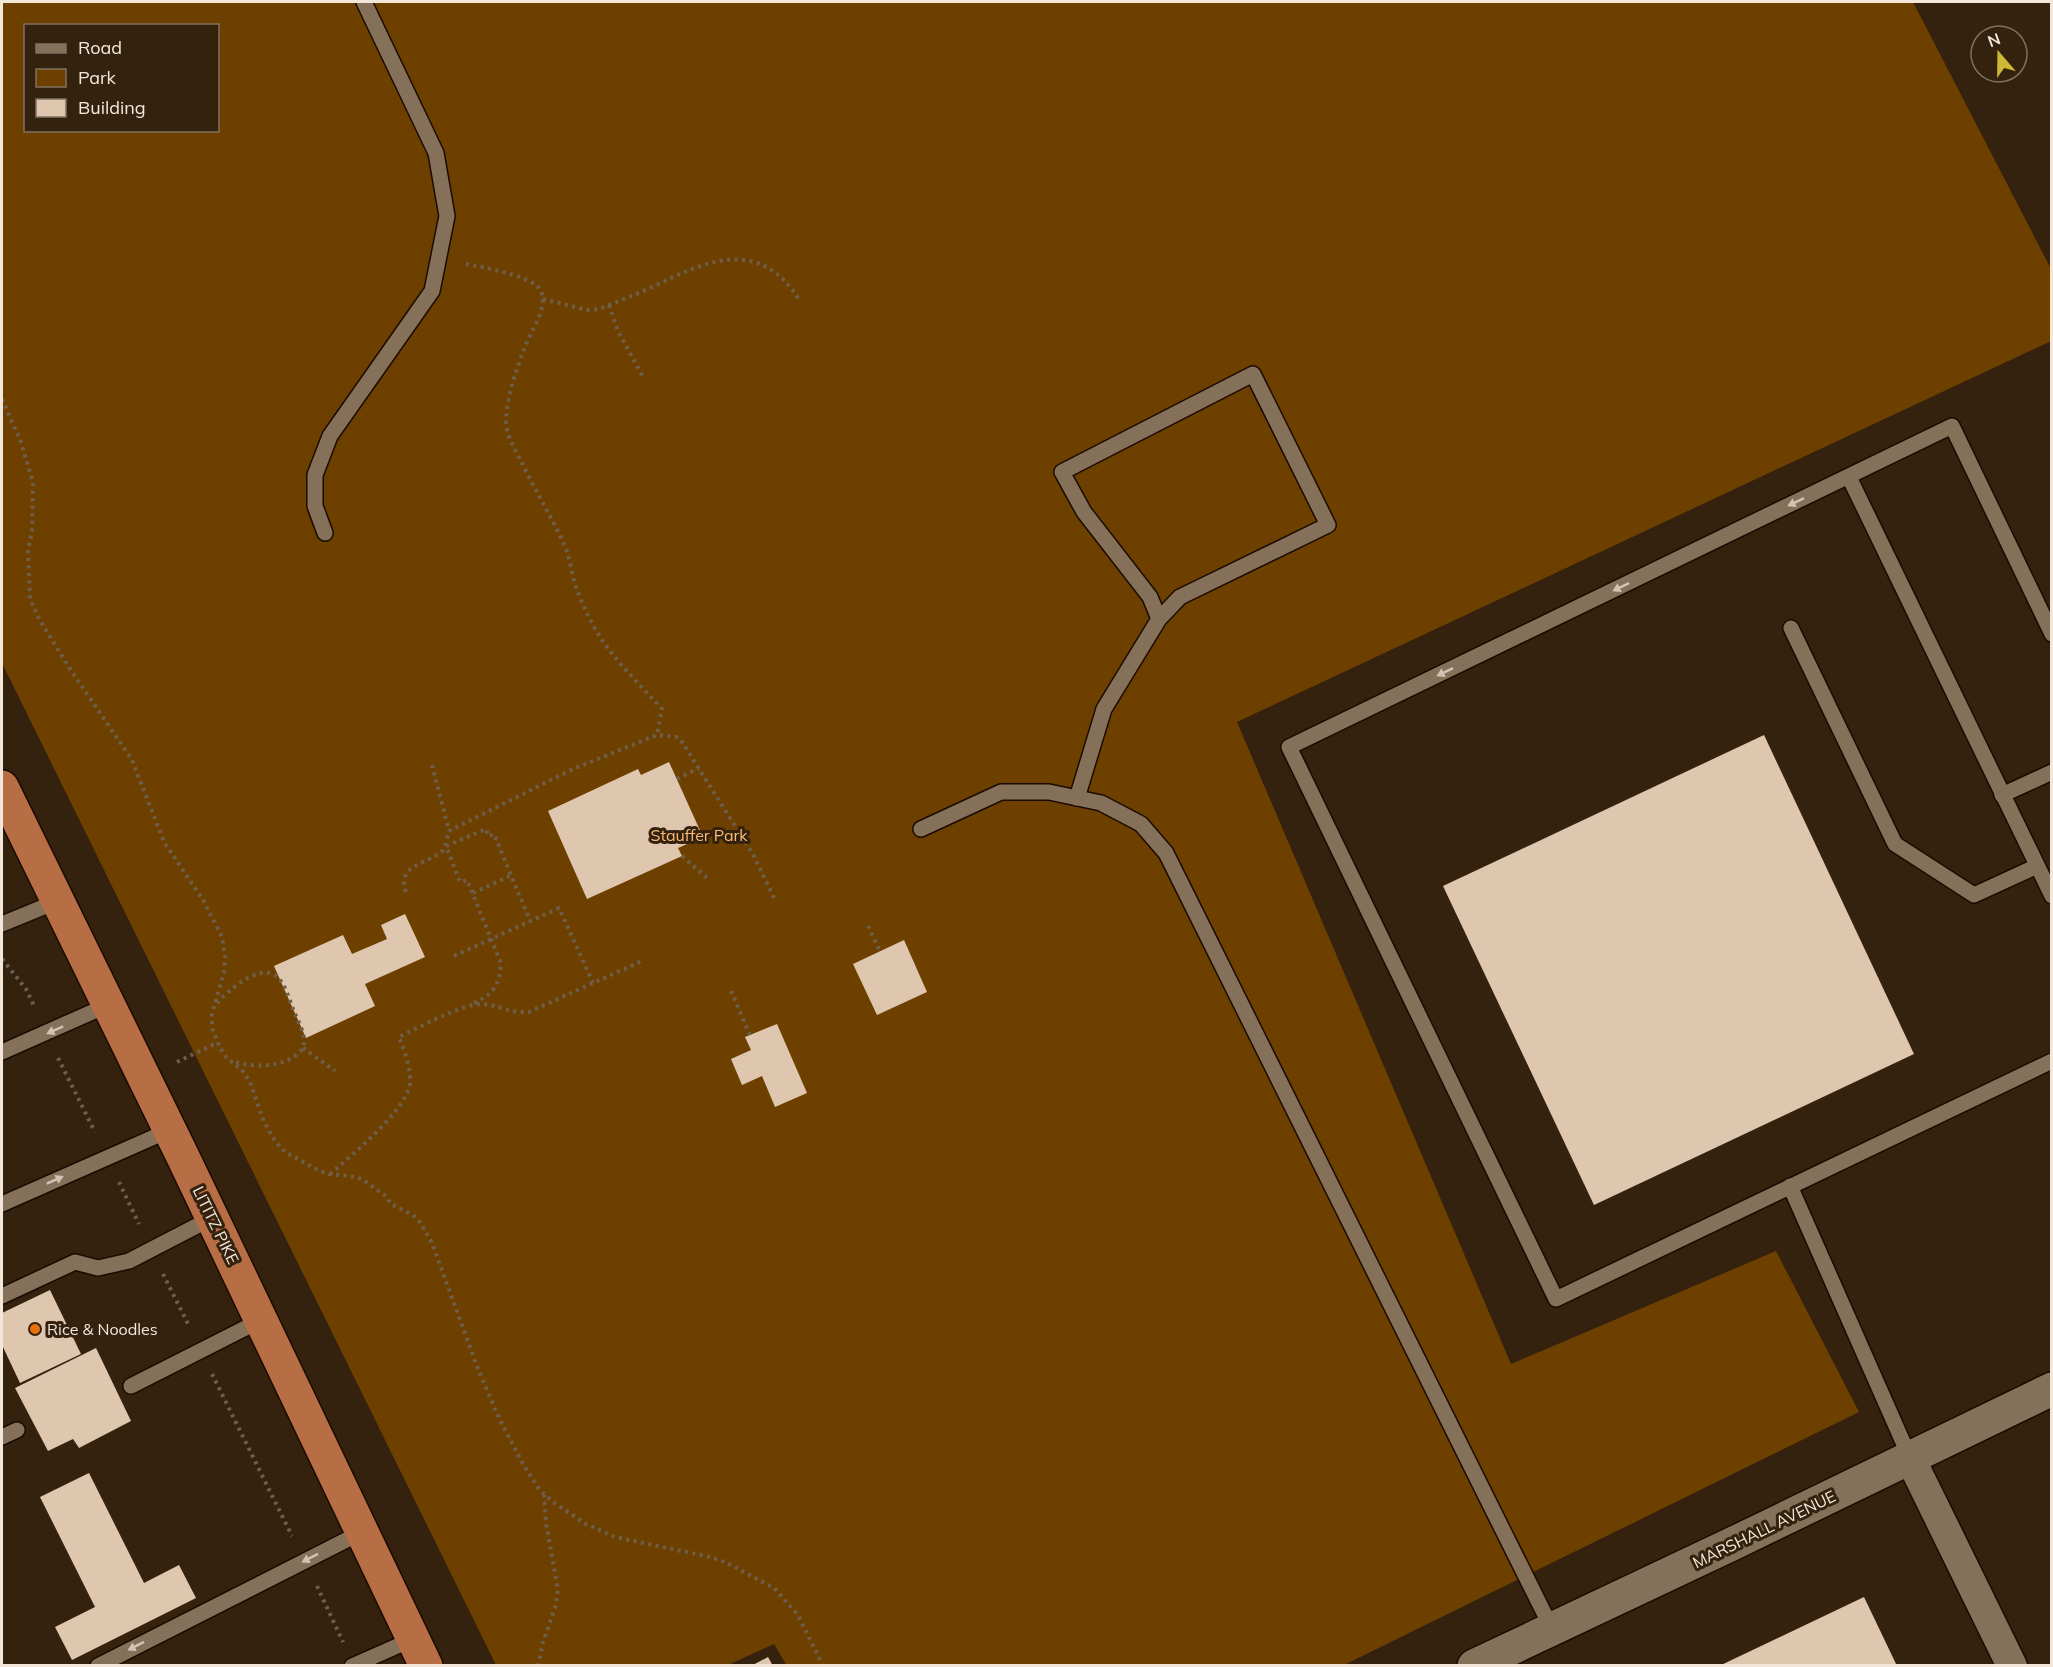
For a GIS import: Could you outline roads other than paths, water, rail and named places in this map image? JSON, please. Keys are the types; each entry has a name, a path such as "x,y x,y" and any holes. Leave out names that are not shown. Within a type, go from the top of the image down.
{"highway":[{"name":"LITITZ PIKE","path":"2,787 170,1130 419,1652"}],"street":[{"name":"MARSHALL AVENUE","path":"1474,1665 2052,1389"},
{"path":"1910,1458 2012,1665"}],"lane":[{"path":"325,533 315,506 315,475 330,436 432,291 447,216 436,153 364,2"},
{"path":"1077,798 1104,709 1158,619 1180,597 1328,525 1253,374 1062,472 1084,512 1150,597 1158,619"},
{"path":"2052,634 1952,426 1289,747 1556,1299 2052,1061"},
{"path":"1849,477 2052,896"},
{"path":"1791,628 1895,844 1974,895 2037,866"},
{"path":"2002,795 2052,772"},
{"path":"921,829 1001,792 1049,792 1101,803 1141,824 1166,853 1552,1629"},
{"path":"2,924 57,901"},
{"path":"2,1052 108,1005"},
{"path":"2,1204 170,1130"},
{"path":"1790,1186 1910,1458"},
{"path":"2,1296 75,1262 98,1268 129,1261 212,1218"},
{"path":"131,1386 261,1320"},
{"path":"2,1437 17,1430"},
{"path":"98,1665 362,1532"},
{"path":"353,1665 419,1652"}],"place":[{"name":"Rice & Noodles","path":"35,1329"}],"park label":[{"name":"Stauffer Park","path":"699,835"}]}
